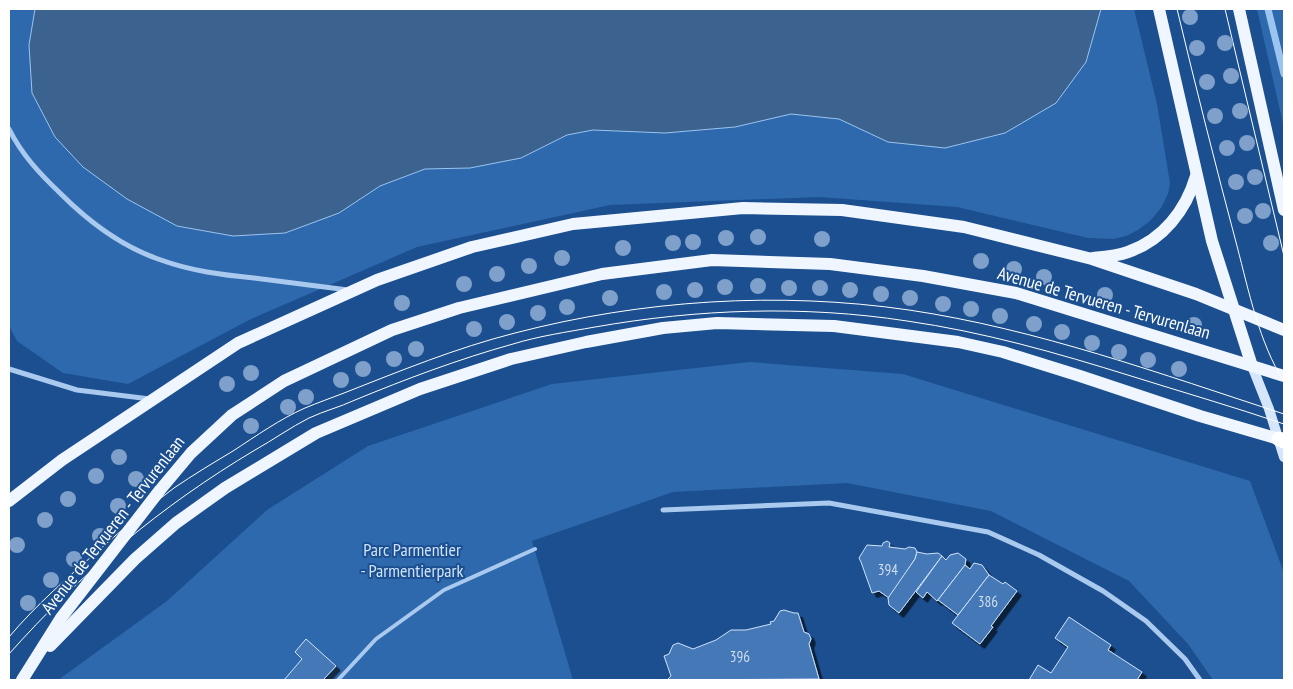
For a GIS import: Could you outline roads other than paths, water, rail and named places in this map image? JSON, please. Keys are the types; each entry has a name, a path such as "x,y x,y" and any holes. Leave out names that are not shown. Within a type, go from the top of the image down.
{"main road":[{"path":"1159,9 1212,241 1252,366"},
{"path":"1239,9 1284,210"},
{"path":"1092,259 1126,253 1160,234 1179,214 1192,189 1196,176"},
{"name":"Avenue de Tervueren - Tervurenlaan","path":"9,501 62,460 238,343 377,280 472,247 574,224 743,208 842,210 964,227 1092,259 1196,294 1284,330"},
{"name":"Avenue de Tervueren - Tervurenlaan","path":"22,680 62,618 160,490 191,453 232,415 284,381 392,330 459,308 602,274 712,260 830,264 923,276 1016,293 1284,376"},
{"path":"31,666 122,573 176,523 225,488 316,433 420,389 511,359 654,330 717,323 834,326 958,342 1003,352 1200,416 1282,439"}],"street":[{"path":"9,130 17,145 39,173 77,211 102,231 134,248 161,260 214,273 354,291"},
{"path":"1252,366 1282,439 1284,457"},
{"path":"9,369 77,390 153,399"},
{"path":"663,510 829,503 988,532 1039,555 1103,591 1146,621 1185,659 1200,680"}],"lane":[{"path":"338,680 376,639 444,590 535,550"}],"waterway":[{"path":"1268,9 1284,74"}],"tram line":[{"path":"1177,9 1206,128 1261,334 1275,367 1284,382"},
{"path":"1225,9 1284,256"},
{"path":"9,637 64,581 155,503 188,478 286,417 314,404 407,368 471,346 515,333 612,313 661,306 760,300 860,304 909,310 957,318 1098,354 1284,414"},
{"path":"9,654 65,596 155,518 220,472 296,425 309,418 453,363 523,341 564,332 634,321 712,313 790,311 868,316 964,331 1048,351 1284,424"}],"park label":[{"name":"Parc Parmentier - Parmentierpark","path":"412,560"}]}
